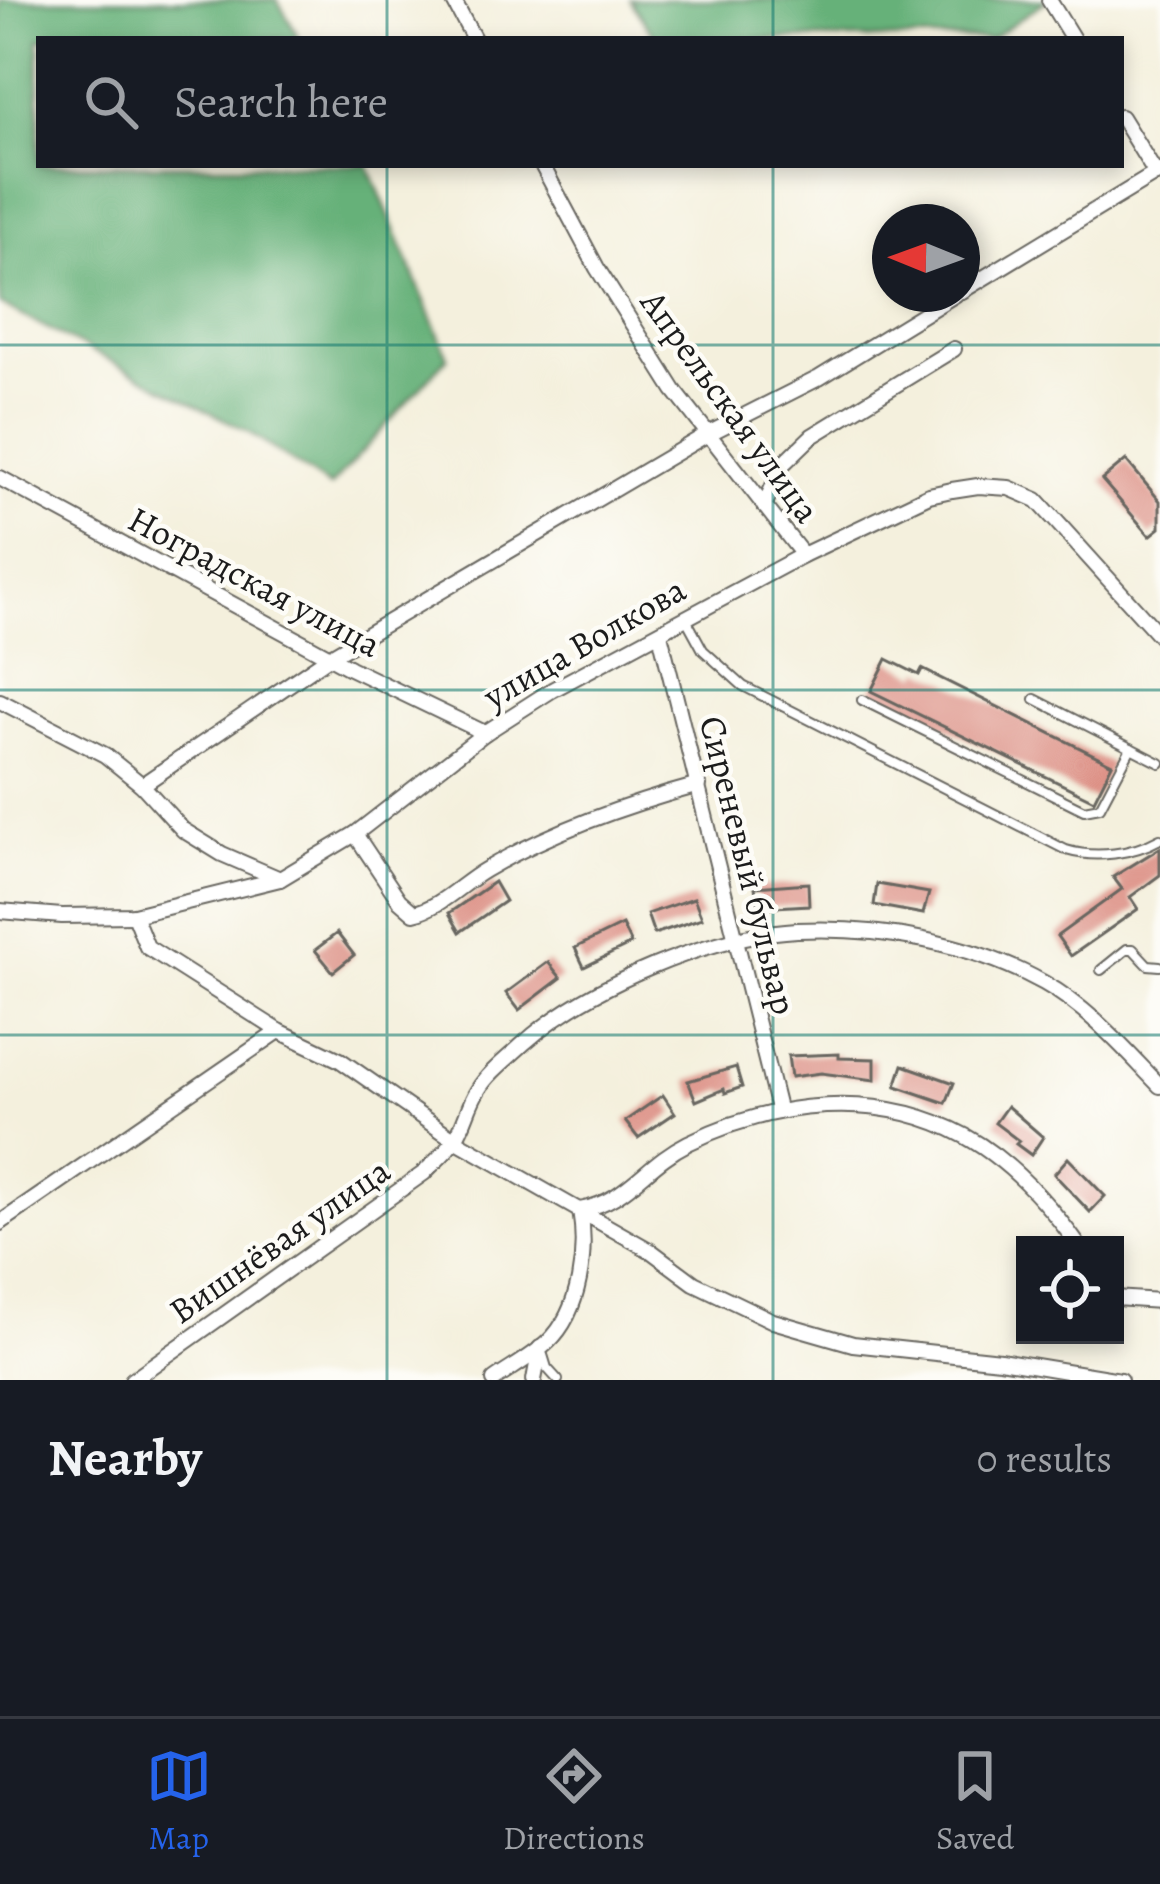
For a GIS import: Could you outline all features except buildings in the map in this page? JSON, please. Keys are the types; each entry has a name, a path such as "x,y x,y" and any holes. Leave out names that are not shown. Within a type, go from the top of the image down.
{"street":[{"path":"453,0 472,36"},
{"path":"1049,0 1071,36"},
{"path":"980,279 1158,172 1124,121"},
{"name":"Апрельская улица","path":"544,168 597,268 706,434 803,555"},
{"path":"142,785 329,657 706,434 820,378 927,312"},
{"path":"764,506 783,464 812,436 954,349"},
{"name":"Ноградская улица","path":"0,478 329,657 484,733"},
{"name":"улица Волкова","path":"0,911 62,916 134,914 280,879 355,834 484,733 552,690 803,555 929,496 978,486 1009,488 1036,500 1160,635"},
{"name":"Сиреневый бульвар","path":"660,634 778,1109"},
{"path":"0,701 105,755 142,785 183,830 222,854 280,879"},
{"path":"355,834 399,900 414,913 428,910 484,870 588,820 699,784"},
{"path":"134,914 147,946 279,1031 340,1060 454,1140 651,1251 694,1283 773,1322 853,1344 1000,1360 1120,1380"},
{"name":"Вишнёвая улица","path":"132,1380 424,1173 454,1140 479,1088 525,1042 573,1005 683,956 794,930 859,931 921,940 1005,965 1046,984 1086,1013 1160,1086"},
{"path":"0,1223 279,1031"},
{"path":"580,1210 621,1195 656,1161 691,1142 778,1109 821,1105 914,1117 965,1136 1011,1171 1071,1236"},
{"path":"494,1380 551,1340 568,1311 585,1256 580,1210"},
{"path":"1124,1299 1160,1301"},
{"path":"535,1380 540,1348"}],"lane":[{"path":"685,618 703,650 742,686 1066,850 1080,854 1128,851 1160,839"},
{"path":"1035,699 1160,763"},
{"path":"862,700 1084,810 1100,807 1131,748"},
{"path":"1101,970 1127,949 1133,949 1148,965 1160,966"},
{"path":"540,1348 547,1368 558,1380"}],"green space":[{"path":"0,0 277,0 298,36 36,36 36,168 369,168 448,357 330,487 245,430 0,304"},
{"path":"630,0 1047,0 995,36 654,36"}]}
